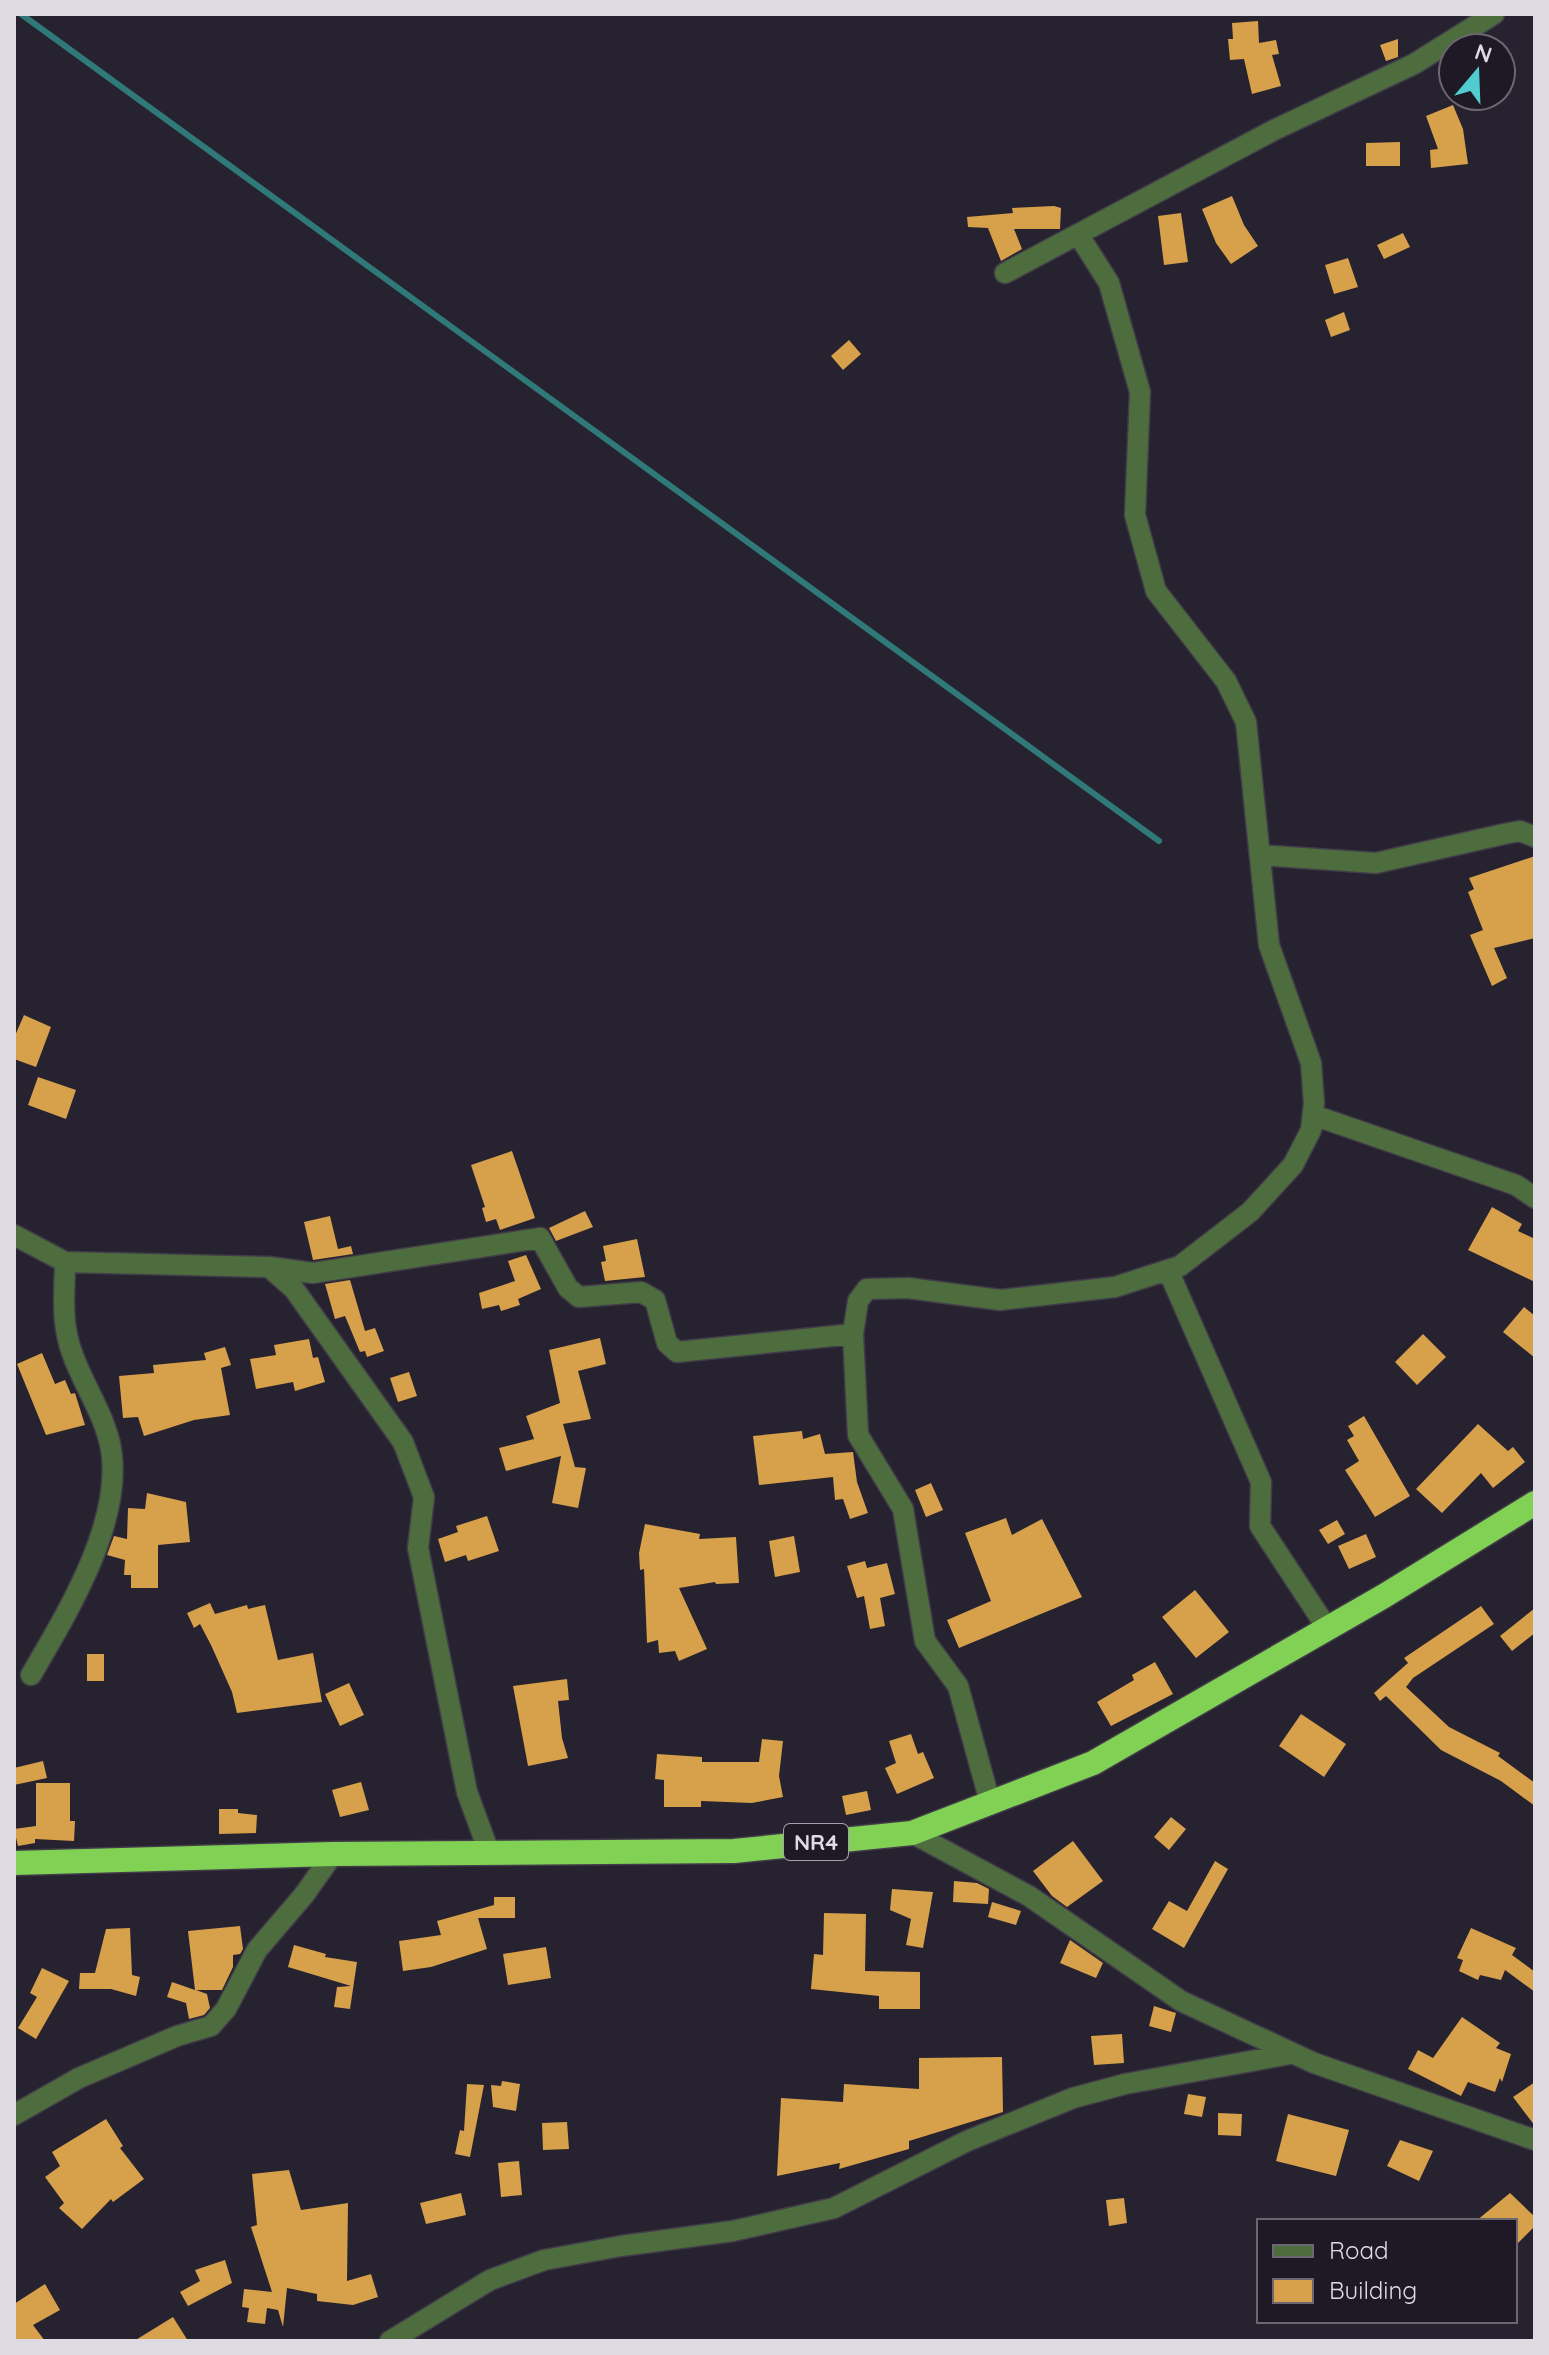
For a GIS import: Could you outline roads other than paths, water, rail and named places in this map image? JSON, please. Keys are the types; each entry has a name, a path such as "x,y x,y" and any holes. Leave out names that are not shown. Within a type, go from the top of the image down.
{"highway":[{"name":"NR4","path":"14,1863 333,1854 734,1851 912,1833 1093,1763 1535,1503"}],"street":[{"path":"1005,273 1274,130 1414,64 1494,14"},
{"path":"990,1802 958,1686 925,1641 903,1509 858,1435 853,1334 858,1301 867,1289 908,1288 1000,1300 1115,1287 1180,1266 1250,1212 1293,1165 1311,1130 1313,1115 1311,1063 1269,945 1246,722 1226,681 1156,591 1135,515 1140,392 1109,283 1078,234"},
{"path":"1260,855 1376,863 1520,831 1535,837"},
{"path":"1313,1115 1516,1185 1535,1198"},
{"path":"14,1235 65,1262 269,1267 313,1273 540,1238 568,1288 579,1297 641,1292 655,1300 667,1343 677,1352 853,1334"},
{"path":"31,1675 65,1617 90,1559 108,1511 112,1481 111,1447 66,1330 65,1262"},
{"path":"269,1267 294,1289 403,1442 424,1497 418,1548 467,1792 489,1852"},
{"path":"1168,1270 1261,1482 1260,1526 1327,1628"},
{"path":"912,1833 1029,1896 1181,2001 1290,2054 1372,2086 1535,2140"},
{"path":"14,2115 79,2078 177,2036 211,2026 226,2009 257,1950 304,1895 333,1854"},
{"path":"390,2341 490,2280 544,2260 733,2231 834,2208 967,2141 1073,2098 1139,2081 1290,2054"}],"waterway":[{"path":"21,14 1159,841"}]}
